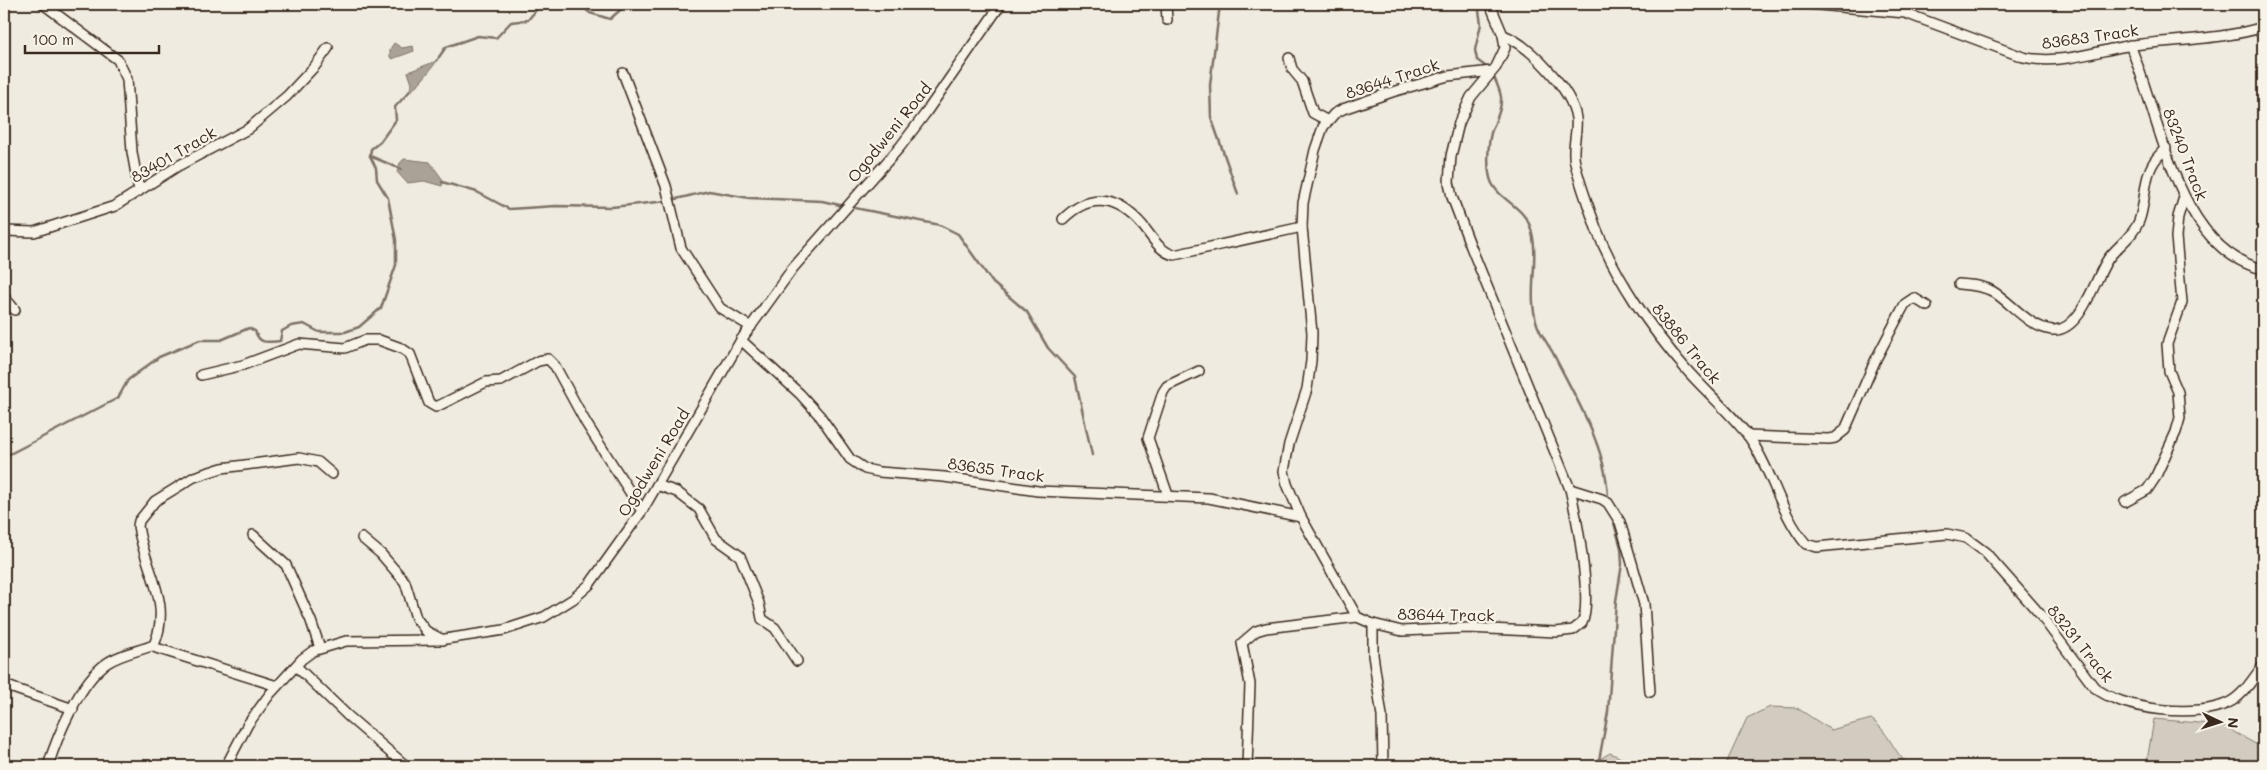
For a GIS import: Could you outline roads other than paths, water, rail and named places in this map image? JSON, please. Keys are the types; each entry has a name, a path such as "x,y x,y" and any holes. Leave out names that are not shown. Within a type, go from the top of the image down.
{"street":[{"path":"43,4 112,54 125,71 132,152 139,191"},
{"name":"Ogodweni Road","path":"226,766 248,724 278,686 313,651 346,641 443,640 518,627 557,610 589,585 642,511 741,340 793,268 926,114 1001,4"},
{"path":"1166,4 1167,20"},
{"path":"1490,4 1503,35"},
{"name":"83683 Track","path":"1808,4 1905,12 2031,59 2072,58 2130,45 2263,27"},
{"name":"83644 Track","path":"1492,71 1458,74 1392,92 1343,109 1328,121 1319,134 1303,203 1302,227 1312,333 1311,361 1307,389 1289,444 1284,471 1287,484 1301,517 1357,617 1373,624 1402,631 1468,628 1568,632 1578,627 1585,618 1587,608 1578,527 1570,489 1471,247 1452,197 1449,182 1451,156 1459,123 1471,97 1492,71 1503,54 1503,35"},
{"name":"83886 Track","path":"1503,35 1519,42 1539,60 1562,89 1572,106 1576,124 1573,148 1574,162 1603,244 1640,310 1686,368 1748,436 1806,544 1817,548 1947,534"},
{"name":"83240 Track","path":"2130,45 2184,197 2203,228 2218,246 2250,266 2263,270"},
{"name":"83401 Track","path":"4,231 34,232 108,209 178,166 248,129 287,96 315,66 328,48"},
{"path":"1289,58 1292,69 1302,81 1313,113 1328,121"},
{"path":"623,74 666,186 681,248 720,308 751,327"},
{"path":"1959,284 1982,287 1991,291 2035,323 2046,328 2053,330 2068,326 2081,311 2109,257 2135,230 2141,214 2150,172 2154,162 2166,148"},
{"path":"2125,502 2147,490 2156,478 2180,418 2178,392 2169,371 2167,344 2182,302 2176,237 2178,217 2184,197"},
{"path":"1063,219 1073,209 1089,202 1107,201 1130,212 1165,251 1174,255 1302,227"},
{"path":"4,297 15,310"},
{"path":"1748,436 1830,439 1840,435 1848,425 1876,358 1905,304 1914,298 1927,306"},
{"path":"201,375 243,365 298,344 345,348 365,340 379,340 401,348 410,354 428,403 436,407 486,382 501,381 538,361 548,359 555,366 586,423 642,511"},
{"name":"83635 Track","path":"741,340 800,394 820,416 850,459 865,469 879,472 944,477 1038,491 1209,498 1301,517"},
{"path":"1168,495 1150,446 1150,431 1167,386 1199,370"},
{"path":"48,766 60,736 85,687 104,665 154,645 160,627 158,590 150,571 138,526 153,504 194,477 222,468 260,461 299,458 318,462 332,474"},
{"path":"657,485 677,492 701,511 716,540 741,558 759,603 762,619 775,628 797,661"},
{"path":"1570,489 1602,499 1608,503 1620,522 1644,604 1650,692"},
{"name":"83231 Track","path":"1947,534 1966,538 1985,552 2039,613 2094,687 2111,699 2129,705 2167,709 2192,711 2207,709 2227,704 2236,699 2263,666"},
{"path":"253,535 286,566 311,621 320,648"},
{"path":"362,538 381,554 405,582 416,618 426,631 443,640"},
{"path":"1247,766 1250,684 1242,647 1244,640 1256,631 1266,628 1357,617"},
{"path":"1373,624 1374,655 1382,716 1383,766"},
{"path":"154,645 156,648 278,686"},
{"path":"296,666 348,716 406,766"},
{"path":"4,685 73,709"}],"waterway":[{"path":"439,57 446,47 478,36 496,38 511,22 528,20 541,4 553,4"},
{"path":"579,4 590,13 610,19 627,4"},
{"path":"1220,4 1210,85 1211,117 1238,194"},
{"path":"1478,4 1481,24 1475,50 1477,60 1489,69"},
{"path":"1493,75 1500,92 1501,102 1489,143 1488,162 1490,178 1497,191 1521,212 1530,226 1534,250 1533,300 1537,324 1581,406 1597,443 1607,482 1608,501"},
{"path":"4,457 118,398 128,380 159,357 200,340 221,340 249,328 255,331 259,339 264,342 280,341 282,331 291,326 304,324 319,332 345,332 359,327 381,308 396,265 396,240 388,198 377,180 376,168 370,156 371,149 380,142 396,120 395,107 409,92"},
{"path":"370,156 401,169"},
{"path":"442,182 477,192 509,209 556,206 612,207 667,201"},
{"path":"672,200 709,191 749,198 822,201 844,206"},
{"path":"850,207 940,225 958,234 993,283 1027,312 1048,348 1075,377 1092,455"},
{"path":"1598,766 1608,712 1616,601 1622,564 1621,548 1612,516"}]}
